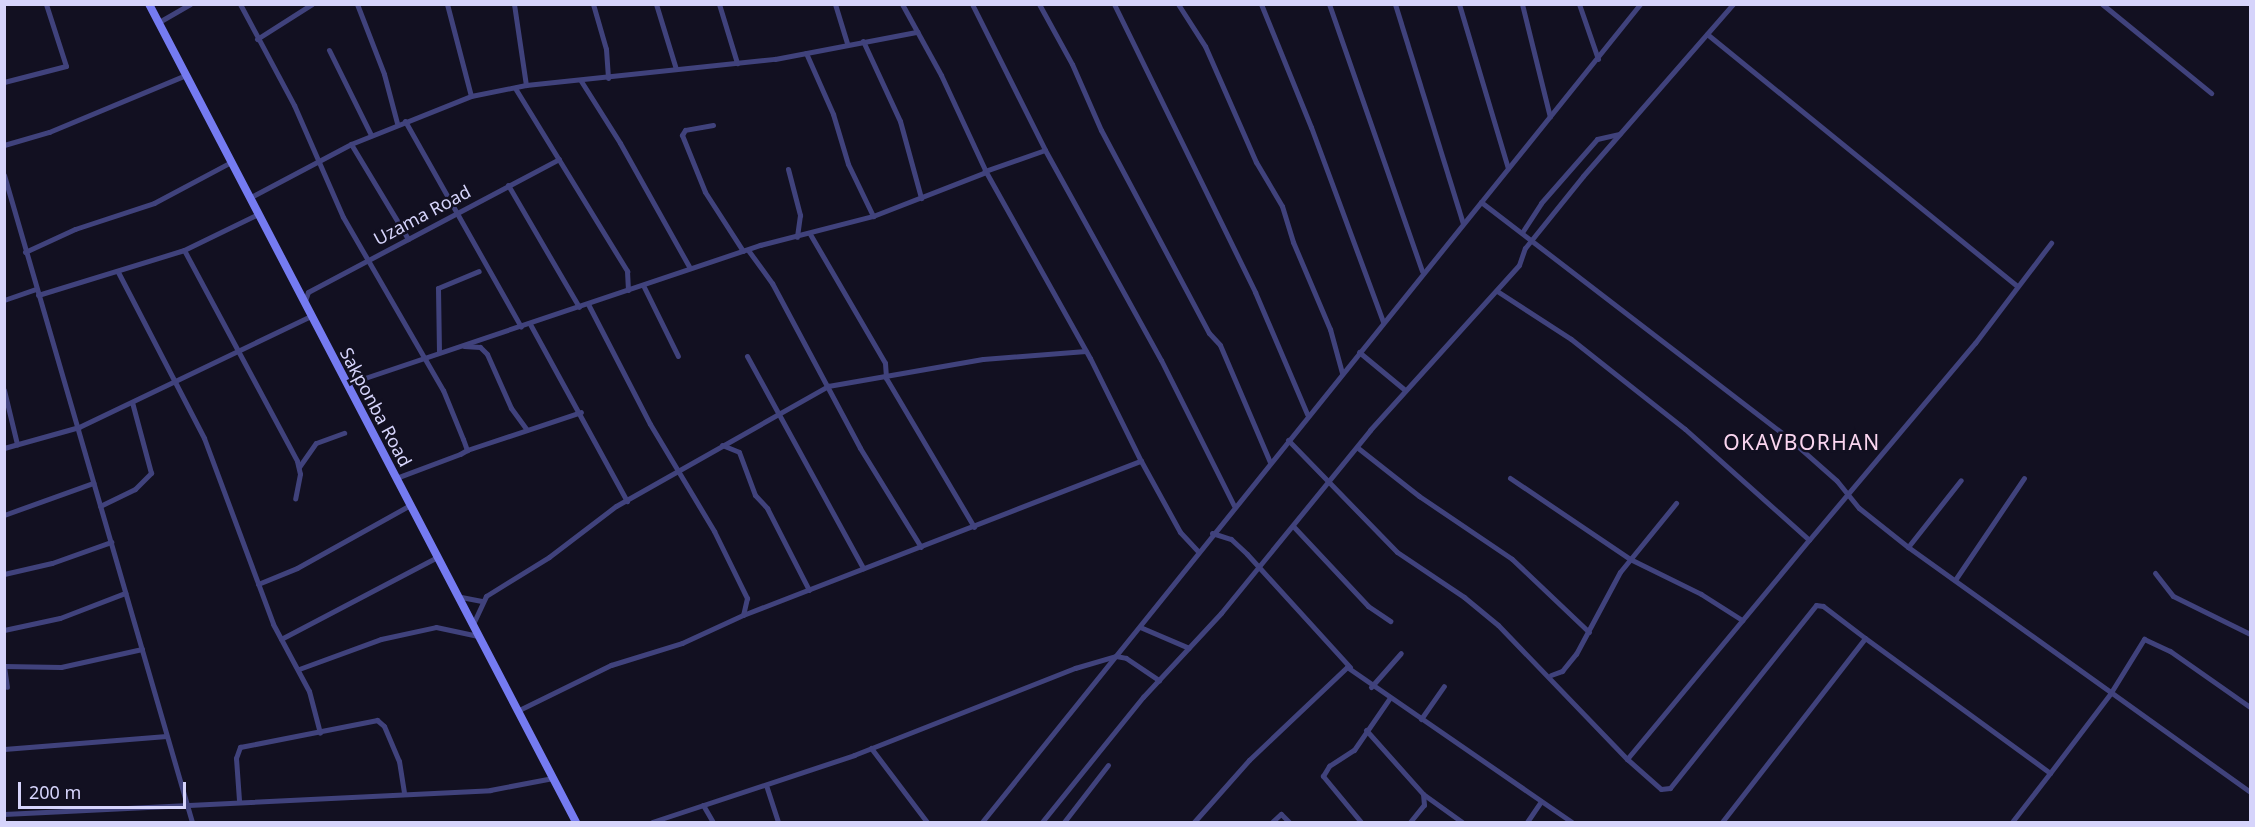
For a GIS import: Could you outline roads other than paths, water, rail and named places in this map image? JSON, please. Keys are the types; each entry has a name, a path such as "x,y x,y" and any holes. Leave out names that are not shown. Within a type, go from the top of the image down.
{"main road":[{"name":"Sakponba Road","path":"149,4 576,822"}],"street":[{"path":"4,82 66,66 46,4"},
{"path":"159,22 190,4"},
{"path":"240,4 294,105 318,161 367,261 443,390 467,450"},
{"path":"257,39 312,4"},
{"path":"357,4 384,74 398,123"},
{"path":"447,4 471,96"},
{"path":"514,4 526,85"},
{"path":"593,4 606,49 608,78"},
{"path":"656,4 676,69"},
{"path":"719,4 737,63"},
{"path":"835,4 847,43"},
{"path":"902,4 986,171 1086,351 1179,532 1198,551"},
{"path":"972,4 1045,150 1161,360 1234,506"},
{"path":"1039,4 1072,64 1101,130 1209,333 1220,345 1270,462"},
{"path":"1114,4 1255,292 1307,414"},
{"path":"1178,4 1205,46 1256,162 1282,206 1293,242 1330,329 1342,373"},
{"path":"1261,4 1311,127 1383,322"},
{"path":"1329,4 1422,272"},
{"path":"1395,4 1463,223"},
{"path":"1459,4 1508,168"},
{"path":"1522,4 1550,117"},
{"path":"1579,4 1598,58"},
{"path":"982,822 1140,627 1307,414 1640,4"},
{"path":"1042,822 1331,481 1405,390 1519,265 1532,239 1733,4"},
{"path":"2102,4 2211,93"},
{"path":"249,198 351,144 398,123 471,96 526,85 737,63 806,53 847,43 917,32"},
{"path":"1707,34 2016,285"},
{"path":"862,41 900,121 921,198"},
{"path":"329,50 371,135"},
{"path":"806,53 833,114 848,164 873,216"},
{"path":"4,145 49,132 186,75"},
{"path":"581,81 620,143 690,268"},
{"path":"515,88 627,271 628,290"},
{"path":"405,121 522,327"},
{"path":"713,125 685,130 682,135 705,192 745,251 772,283 860,448 921,547"},
{"path":"1523,231 1541,203 1597,139 1620,134"},
{"path":"351,144 408,239"},
{"path":"347,384 423,357 522,327 690,268 873,216 1045,150"},
{"name":"Uzama Road","path":"304,303 308,292 559,159"},
{"path":"25,252 75,229 154,203 231,162"},
{"path":"788,169 800,215 797,237"},
{"path":"4,175 37,292 80,427 93,483 192,822"},
{"path":"508,185 579,307"},
{"path":"1480,202 1523,231 1785,435 1847,491 1859,508 1908,547 2110,694 2250,792"},
{"path":"4,300 118,272 184,250 258,214"},
{"path":"810,234 885,363 886,378 974,528"},
{"path":"1627,759 1847,491 1947,377 2016,285 2051,243"},
{"path":"184,250 240,348 299,467"},
{"path":"439,352 438,288 479,271"},
{"path":"118,272 142,323 177,381 204,438 258,584 281,639 299,669 320,733"},
{"path":"642,285 678,356"},
{"path":"1497,291 1571,339 1685,429 1809,540"},
{"path":"588,304 747,598 743,615"},
{"path":"4,448 80,427 240,348 311,316"},
{"path":"530,324 581,412 627,501"},
{"path":"462,345 480,347 487,354 511,408 527,430"},
{"path":"473,626 482,601 627,501 776,413 828,386 886,378 983,359 1086,351"},
{"path":"1359,352 1405,390"},
{"path":"747,356 776,413 863,568"},
{"path":"4,390 17,444"},
{"path":"100,506 135,489 151,473 132,402"},
{"path":"396,478 445,463 467,450 581,412"},
{"path":"295,499 299,467 316,443 344,434"},
{"path":"1288,440 1331,481 1397,552 1464,597 1551,675 1627,759 1661,789 1670,788 1815,604 1823,606 2050,773"},
{"path":"722,445 740,452 755,495 767,508 809,590"},
{"path":"1358,448 1419,496 1512,559 1589,632"},
{"path":"517,711 611,664 682,643 743,615 974,528 1141,461"},
{"path":"1510,478 1630,559 1701,594 1742,620"},
{"path":"1955,580 2024,478"},
{"path":"1908,547 1961,480"},
{"path":"4,515 93,483"},
{"path":"1551,675 1562,670 1589,632 1630,559 1676,503"},
{"path":"258,584 297,568 410,505"},
{"path":"1293,526 1368,606 1390,621"},
{"path":"1212,533 1231,539 1258,565 1350,667 1371,687 1572,822"},
{"path":"4,574 52,563 111,542"},
{"path":"281,639 437,557"},
{"path":"2155,573 2168,593 2250,634"},
{"path":"4,630 60,618 125,592"},
{"path":"461,597 482,601"},
{"path":"299,669 381,639 436,627 478,636"},
{"path":"1140,627 1190,648"},
{"path":"1722,822 1865,638"},
{"path":"2012,822 2110,694 2144,639 2170,651 2250,707"},
{"path":"7,687 4,666 61,667 142,649"},
{"path":"1371,687 1401,653"},
{"path":"656,822 871,748 1014,695 1065,672 1116,656 1126,658 1160,680"},
{"path":"1194,822 1288,720 1350,667"},
{"path":"1421,719 1444,686"},
{"path":"1360,822 1323,776 1329,766 1350,755 1389,699"},
{"path":"239,800 236,758 240,747 320,733 370,721 381,722 399,761 404,793"},
{"path":"1366,730 1423,794 1462,822"},
{"path":"4,749 166,736"},
{"path":"871,748 927,822"},
{"path":"1064,822 1108,765"},
{"path":"4,814 187,806 239,800 506,789 553,778"},
{"path":"766,785 778,822"},
{"path":"1410,822 1424,805 1423,794"},
{"path":"1527,822 1541,801"},
{"path":"703,805 713,822"},
{"path":"1272,822 1281,814 1289,822"}],"district":[{"name":"OKAVBORHAN","path":"1802,442"}]}
